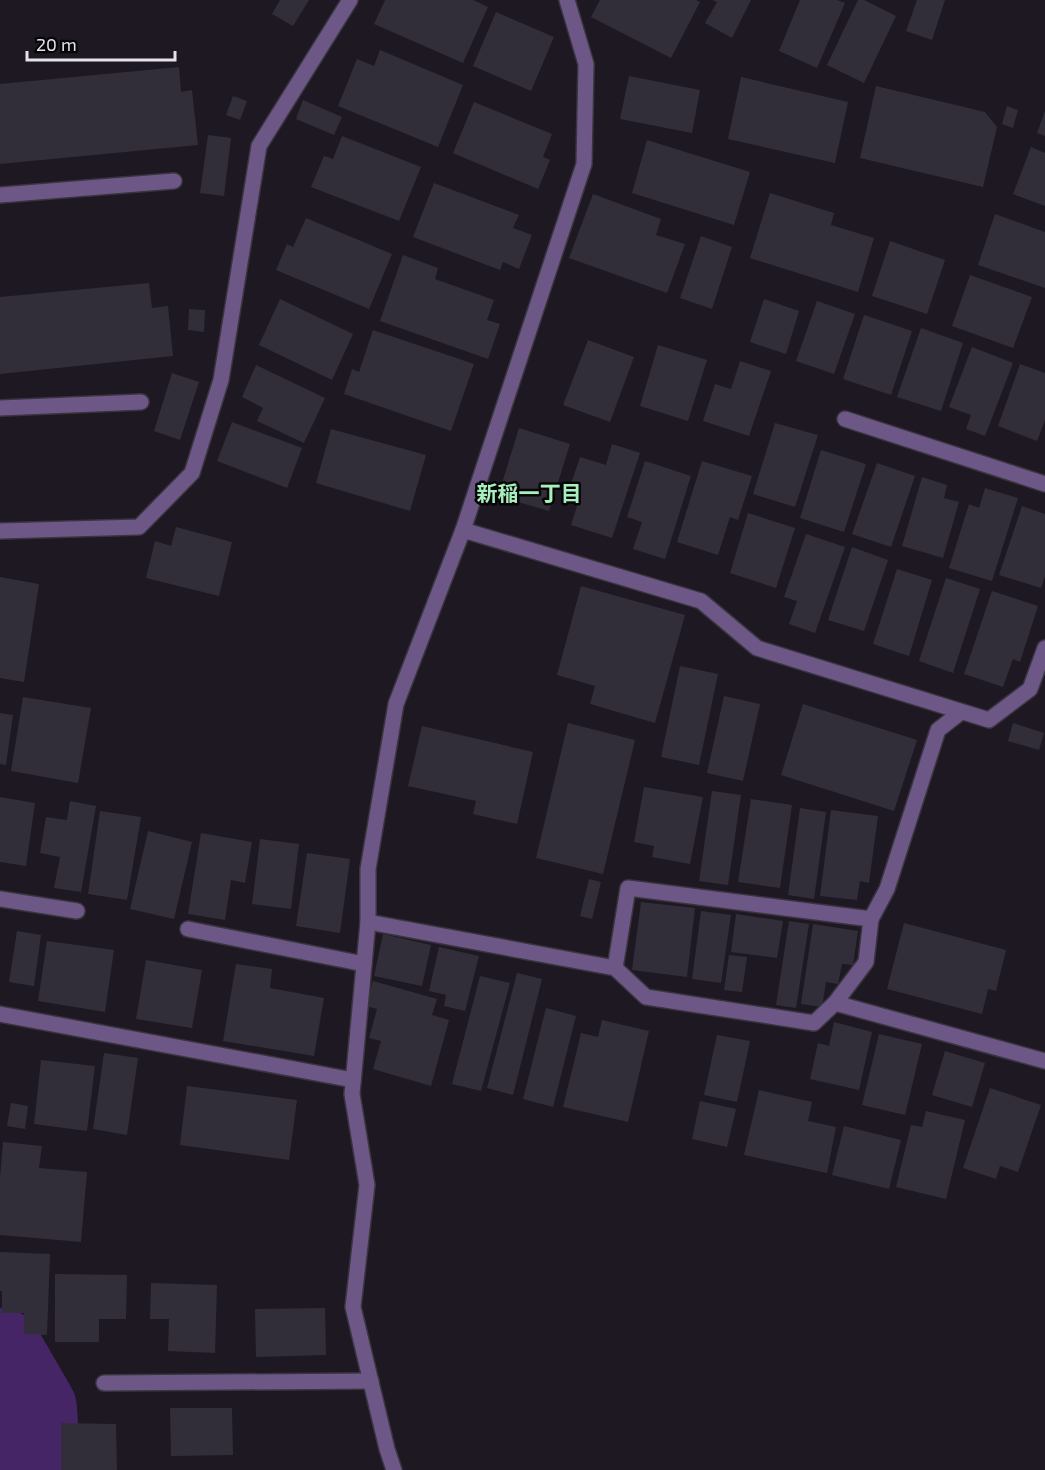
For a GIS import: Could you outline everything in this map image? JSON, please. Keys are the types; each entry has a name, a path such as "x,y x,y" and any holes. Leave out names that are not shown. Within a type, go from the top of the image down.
{"street":[{"path":"0,531 139,527 192,473 221,380 259,146 350,0"},
{"path":"394,1470 353,1307 367,1185 352,1094 368,922 368,869 396,704 463,530 584,164 586,64 567,0"},
{"path":"0,195 174,181"},
{"path":"0,408 141,402"},
{"path":"845,419 1045,484"},
{"path":"463,530 701,601 757,648 989,720 1030,689 1045,648"},
{"path":"368,922 615,968 646,997 814,1023 836,1003 866,962 871,919 887,890 938,730 961,712"},
{"path":"615,968 628,888 871,919"},
{"path":"0,899 77,911"},
{"path":"188,929 364,964"},
{"path":"836,1003 1045,1061"},
{"path":"0,1014 353,1080"},
{"path":"104,1383 371,1381"}],"building":[{"path":"280,0 309,0 293,26 272,14"},
{"path":"385,0 473,0 488,7 463,63 374,24"},
{"path":"600,0 696,0 700,2 671,58 591,17"},
{"path":"712,0 751,0 732,38 705,23 717,2"},
{"path":"800,0 837,0 845,3 817,68 779,51"},
{"path":"858,0 864,0 896,16 864,83 827,65"},
{"path":"917,0 945,0 932,40 906,31"},
{"path":"496,12 554,37 531,91 473,66"},
{"path":"380,50 463,85 438,147 338,106 357,59 374,66"},
{"path":"179,67 181,92 192,90 198,145 0,164 0,84"},
{"path":"629,76 700,90 692,133 620,119"},
{"path":"741,77 848,102 835,163 728,139"},
{"path":"876,86 985,112 997,127 983,187 860,158"},
{"path":"233,96 247,101 240,120 226,115"},
{"path":"303,100 342,117 334,135 296,119"},
{"path":"474,102 552,134 543,157 550,160 538,189 453,153"},
{"path":"1007,106 1018,110 1013,128 1002,124"},
{"path":"1045,111 1045,136 1037,133"},
{"path":"208,135 231,138 224,196 200,193"},
{"path":"342,136 421,167 399,221 311,187 324,156 333,159"},
{"path":"647,140 750,172 734,225 632,193"},
{"path":"1031,147 1045,153 1045,206 1013,194"},
{"path":"434,183 519,215 513,228 532,235 519,269 503,262 500,270 413,237"},
{"path":"770,193 834,213 831,225 874,238 858,292 750,258"},
{"path":"593,194 661,219 656,235 685,244 667,293 569,258"},
{"path":"995,214 1045,232 1045,288 978,265"},
{"path":"306,218 392,254 369,309 276,270 287,244 293,247"},
{"path":"701,236 732,247 712,309 680,298"},
{"path":"890,241 945,260 927,314 872,296"},
{"path":"403,255 438,268 435,279 494,300 487,320 500,324 488,359 380,321"},
{"path":"970,275 1032,297 1013,348 952,326"},
{"path":"149,283 152,308 168,306 173,356 0,374 0,297"},
{"path":"280,299 353,334 332,380 259,345"},
{"path":"764,299 799,311 786,354 750,342"},
{"path":"817,301 855,314 834,374 796,361"},
{"path":"189,309 205,310 204,332 188,330"},
{"path":"864,315 912,331 891,395 843,379"},
{"path":"921,328 963,343 941,411 897,397"},
{"path":"373,330 474,364 451,431 344,394 352,369 359,372"},
{"path":"588,340 634,357 610,422 563,405"},
{"path":"658,345 707,360 688,421 640,406"},
{"path":"972,347 1013,363 985,436 966,429 971,415 949,407"},
{"path":"740,361 771,371 749,436 703,421 715,384 731,389"},
{"path":"1020,364 1045,373 1045,420 1037,441 998,426"},
{"path":"256,365 325,398 304,443 257,421 263,408 242,397"},
{"path":"172,373 199,382 180,440 154,431"},
{"path":"232,422 302,448 287,488 217,461"},
{"path":"775,423 818,435 795,507 753,494"},
{"path":"519,428 570,444 549,511 498,496"},
{"path":"331,429 426,455 410,511 316,483"},
{"path":"612,444 640,453 612,538 571,525 578,503 566,499 580,457 606,465"},
{"path":"821,450 866,464 844,532 800,518"},
{"path":"645,461 691,476 665,559 633,549 642,522 627,517"},
{"path":"702,461 752,476 738,520 730,517 718,555 677,542"},
{"path":"877,463 915,476 891,547 852,534"},
{"path":"922,477 947,485 944,498 959,502 943,558 902,546"},
{"path":"985,488 1018,498 992,581 949,568 969,504 979,508"},
{"path":"1022,506 1045,514 1045,576 1041,588 999,575"},
{"path":"748,513 795,528 776,588 730,573"},
{"path":"176,527 232,542 219,596 146,578 155,541 171,546"},
{"path":"806,534 845,547 815,633 789,624 797,601 784,597"},
{"path":"852,547 888,560 864,631 828,620"},
{"path":"897,569 932,580 909,656 873,644"},
{"path":"0,577 39,584 24,682 0,678"},
{"path":"946,578 980,589 953,673 919,661"},
{"path":"581,586 685,615 655,723 590,704 595,686 557,675"},
{"path":"992,591 1038,606 1020,662 1013,659 1003,687 964,674"},
{"path":"680,666 718,674 699,765 661,757"},
{"path":"724,696 760,704 743,781 707,773"},
{"path":"23,697 91,708 78,783 11,771"},
{"path":"803,704 917,740 894,811 781,775"},
{"path":"0,713 13,715 6,765 0,764"},
{"path":"568,723 635,740 603,874 536,858"},
{"path":"1013,723 1044,733 1039,750 1008,741"},
{"path":"422,726 533,752 517,824 473,814 476,801 408,786"},
{"path":"644,787 703,797 690,864 652,857 654,846 634,842"},
{"path":"712,791 741,795 728,885 699,881"},
{"path":"0,797 35,803 26,866 0,862"},
{"path":"751,799 792,805 780,888 738,882"},
{"path":"70,801 96,806 81,892 54,888 60,857 40,853 46,817 67,820"},
{"path":"800,808 826,812 814,899 788,895"},
{"path":"831,810 878,816 869,883 860,881 857,900 820,896"},
{"path":"100,811 141,817 127,900 88,894"},
{"path":"148,831 192,842 174,919 130,909"},
{"path":"201,833 252,842 245,883 231,880 225,920 188,914"},
{"path":"260,839 299,844 291,909 252,904"},
{"path":"307,853 350,859 340,933 296,926"},
{"path":"589,879 601,882 592,919 580,916"},
{"path":"641,902 695,908 687,977 632,970"},
{"path":"701,911 731,915 721,983 692,979"},
{"path":"736,914 783,921 777,958 731,952"},
{"path":"789,921 809,924 796,1008 776,1005"},
{"path":"904,923 1006,950 996,991 988,989 982,1014 887,989"},
{"path":"813,924 858,931 853,965 842,964 838,984 826,982 822,1007 801,1004"},
{"path":"17,931 41,935 34,986 9,982"},
{"path":"383,934 431,945 422,986 374,976"},
{"path":"47,941 114,950 105,1012 38,1001"},
{"path":"439,947 479,956 465,1011 444,1006 446,995 429,991"},
{"path":"729,955 747,957 742,992 724,990"},
{"path":"146,960 202,970 192,1028 136,1019"},
{"path":"236,964 272,969 270,988 324,998 314,1056 223,1041"},
{"path":"517,973 542,979 513,1095 487,1088"},
{"path":"480,976 510,983 481,1091 452,1084"},
{"path":"373,981 437,999 432,1015 449,1020 431,1086 373,1069 381,1041 369,1038 377,1009 366,1006"},
{"path":"546,1008 576,1016 553,1107 523,1099"},
{"path":"602,1020 649,1031 628,1122 563,1107 581,1033 598,1037"},
{"path":"834,1022 872,1032 859,1090 810,1079 818,1043 829,1046"},
{"path":"879,1034 922,1044 905,1115 862,1105"},
{"path":"717,1035 750,1041 737,1102 704,1095"},
{"path":"945,1051 985,1063 972,1107 932,1095"},
{"path":"104,1053 138,1058 127,1135 93,1129"},
{"path":"41,1060 95,1066 87,1131 34,1124"},
{"path":"187,1086 297,1100 289,1160 180,1145"},
{"path":"990,1088 1041,1105 1018,1172 1000,1166 996,1179 963,1168"},
{"path":"759,1090 812,1102 808,1121 836,1127 827,1173 744,1155"},
{"path":"700,1101 736,1109 727,1147 692,1139"},
{"path":"11,1103 28,1106 25,1129 7,1126"},
{"path":"926,1111 965,1120 946,1199 896,1187 911,1125 922,1127"},
{"path":"844,1126 901,1140 889,1189 832,1175"},
{"path":"3,1142 42,1146 39,1168 87,1172 81,1242 0,1235 0,1178"},
{"path":"0,1252 50,1254 47,1335 24,1334 24,1313 2,1313"},
{"path":"55,1274 127,1275 126,1319 99,1319 99,1342 55,1342"},
{"path":"151,1283 217,1285 215,1353 168,1351 169,1319 150,1319"},
{"path":"325,1308 326,1355 256,1357 255,1309"},
{"path":"170,1408 232,1408 233,1455 171,1456"},
{"path":"61,1423 116,1424 117,1470 61,1470"}],"waterway":[{"path":"0,1352 33,1409 37,1470"}],"district":[{"name":"新稲一丁目","path":"529,492"}]}
